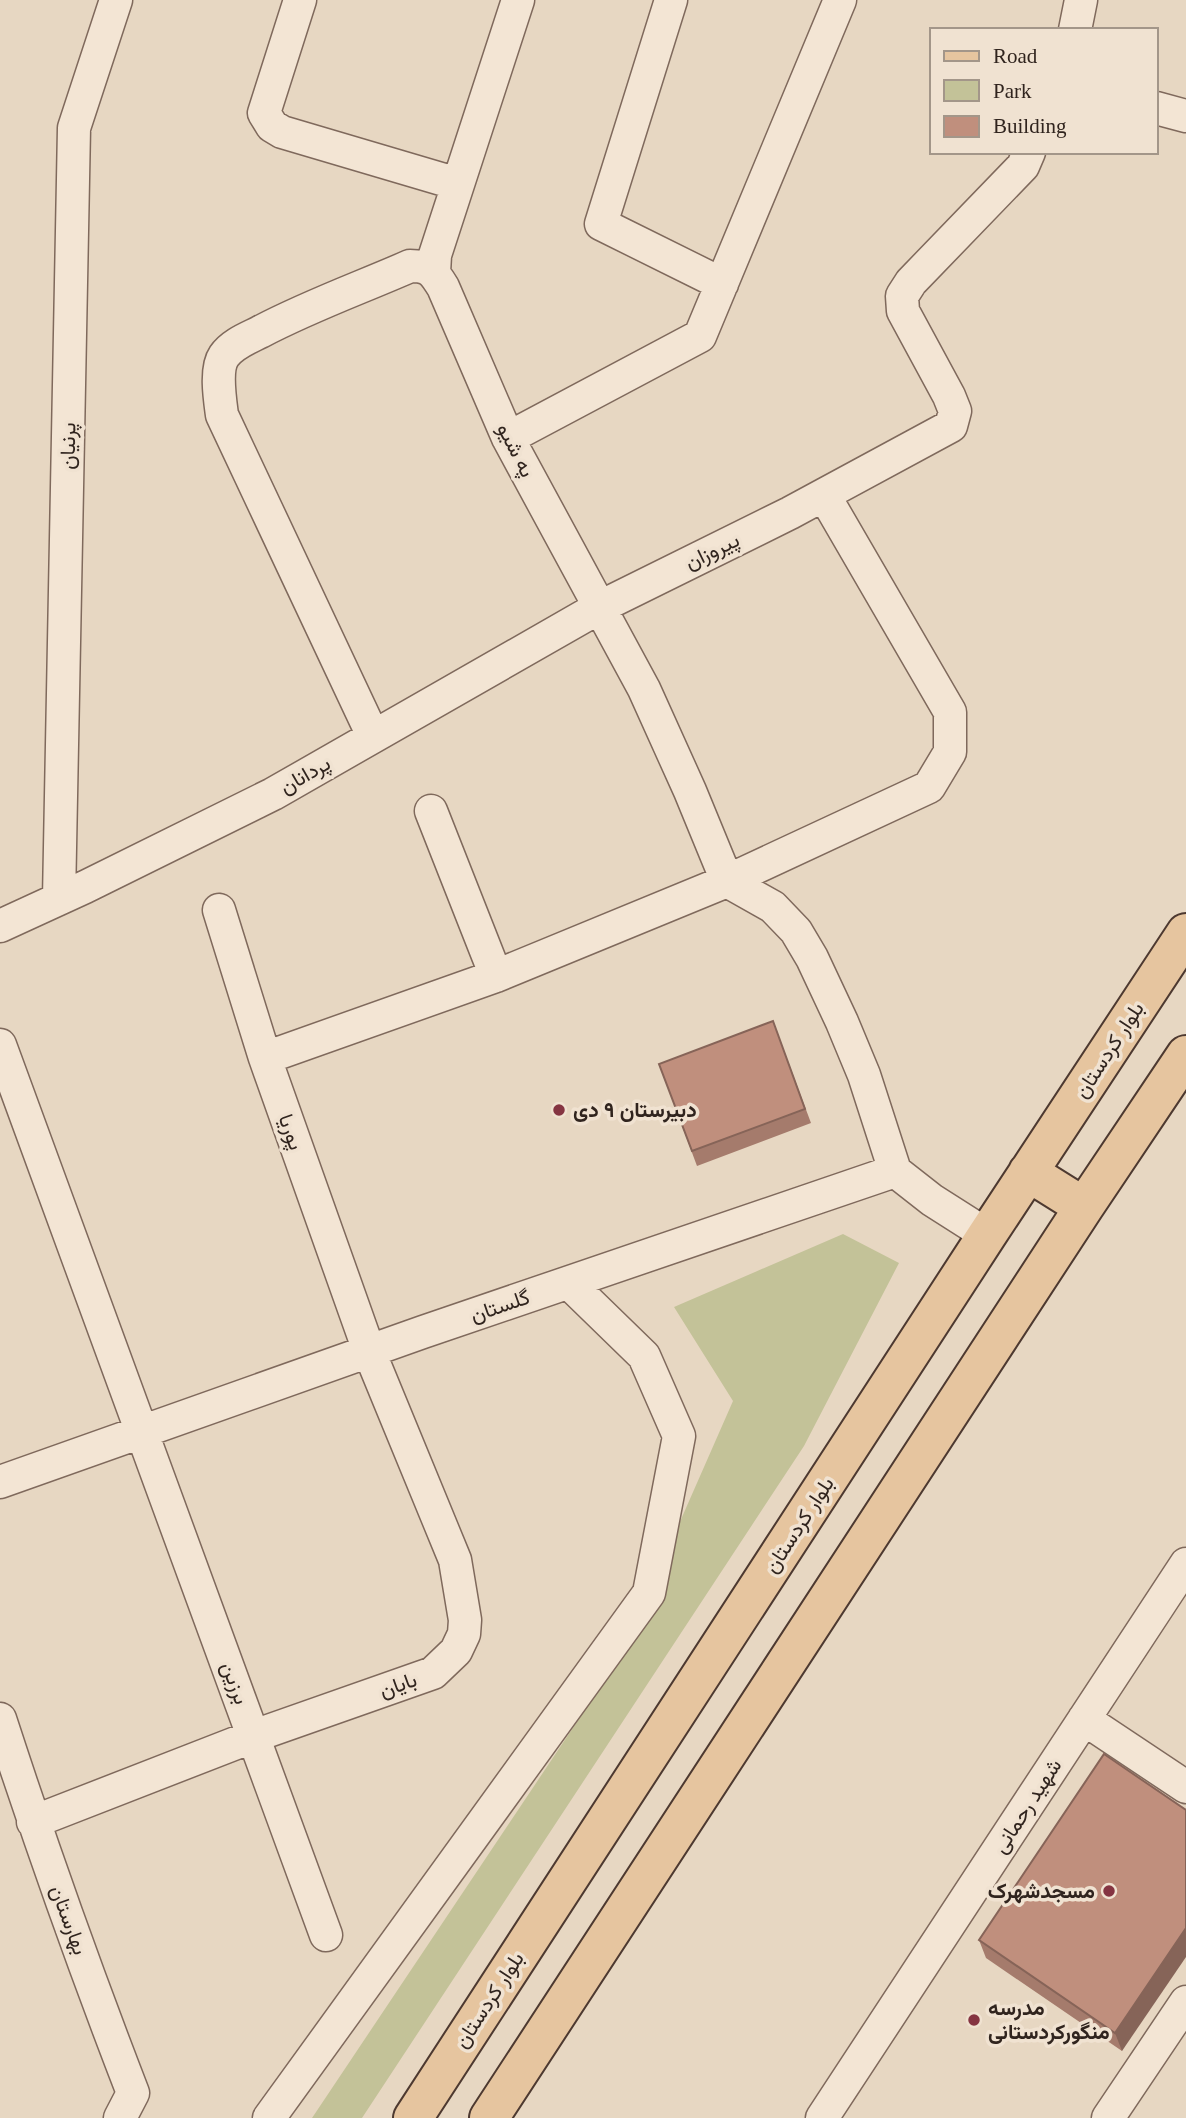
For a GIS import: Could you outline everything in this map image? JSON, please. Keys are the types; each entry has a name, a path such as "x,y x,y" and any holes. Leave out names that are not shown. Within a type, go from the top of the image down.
{"main road":[{"name":"بلوار کردستان","path":"413,2118 1186,933"},
{"path":"489,2118 1186,1055"},
{"path":"1028,1172 1084,1207"}],"street":[{"name":"پرنیان","path":"59,899 74,128 116,0"},
{"path":"300,0 264,113 272,126 282,132 458,184"},
{"path":"439,280 435,256 518,0"},
{"path":"671,0 601,224 722,284"},
{"path":"508,438 699,336 840,0"},
{"path":"1075,28 1080,0"},
{"path":"1158,109 1186,116"},
{"name":"پیروزان","path":"600,607 824,495 951,426 955,411 903,311 902,296 911,282 1023,166 1028,154"},
{"path":"373,736 226,425 219,395 220,367 223,356 236,345 295,313 410,266 424,266 439,280"},
{"name":"په شیو","path":"439,280 508,438 644,689 727,881"},
{"path":"265,1058 496,976 727,881 929,787 950,752 950,712 824,495"},
{"name":"پردانان","path":"0,926 273,794 600,607"},
{"path":"431,811 496,976"},
{"path":"727,881 773,907 796,932 812,958 864,1075 895,1171 932,1200 987,1235"},
{"name":"پوریا","path":"219,910 265,1058 369,1351"},
{"name":"برزین","path":"0,1045 326,1935"},
{"name":"گلستان","path":"0,1482 369,1351 895,1171"},
{"path":"269,2118 649,1593 679,1436 644,1356 569,1283"},
{"name":"بایان","path":"33,1822 254,1736 433,1673 456,1651 464,1634 465,1620 454,1560 369,1351"},
{"name":"شهید رحمانی","path":"822,2118 1186,1564"},
{"name":"بهارستان","path":"0,1719 33,1822 133,2092 120,2118"},
{"path":"1084,1719 1186,1787"},
{"path":"1108,2118 1186,2002"}],"green space":[{"path":"843,1234 899,1263 804,1446 362,2118 312,2118 621,1656 733,1401 674,1307"}],"building":[{"path":"773,1021 805,1109 692,1151 659,1064"},
{"name":"مسجدشهرک","path":"1104,1754 1186,1810 1186,1928 1115,2033 979,1940"}],"place":[{"name":"دبیرستان ۹ دی","path":"559,1110"},
{"name":"مسجدشهرک","path":"1109,1891"},
{"name":"مدرسه منگورکردستانی","path":"974,2020"}]}
